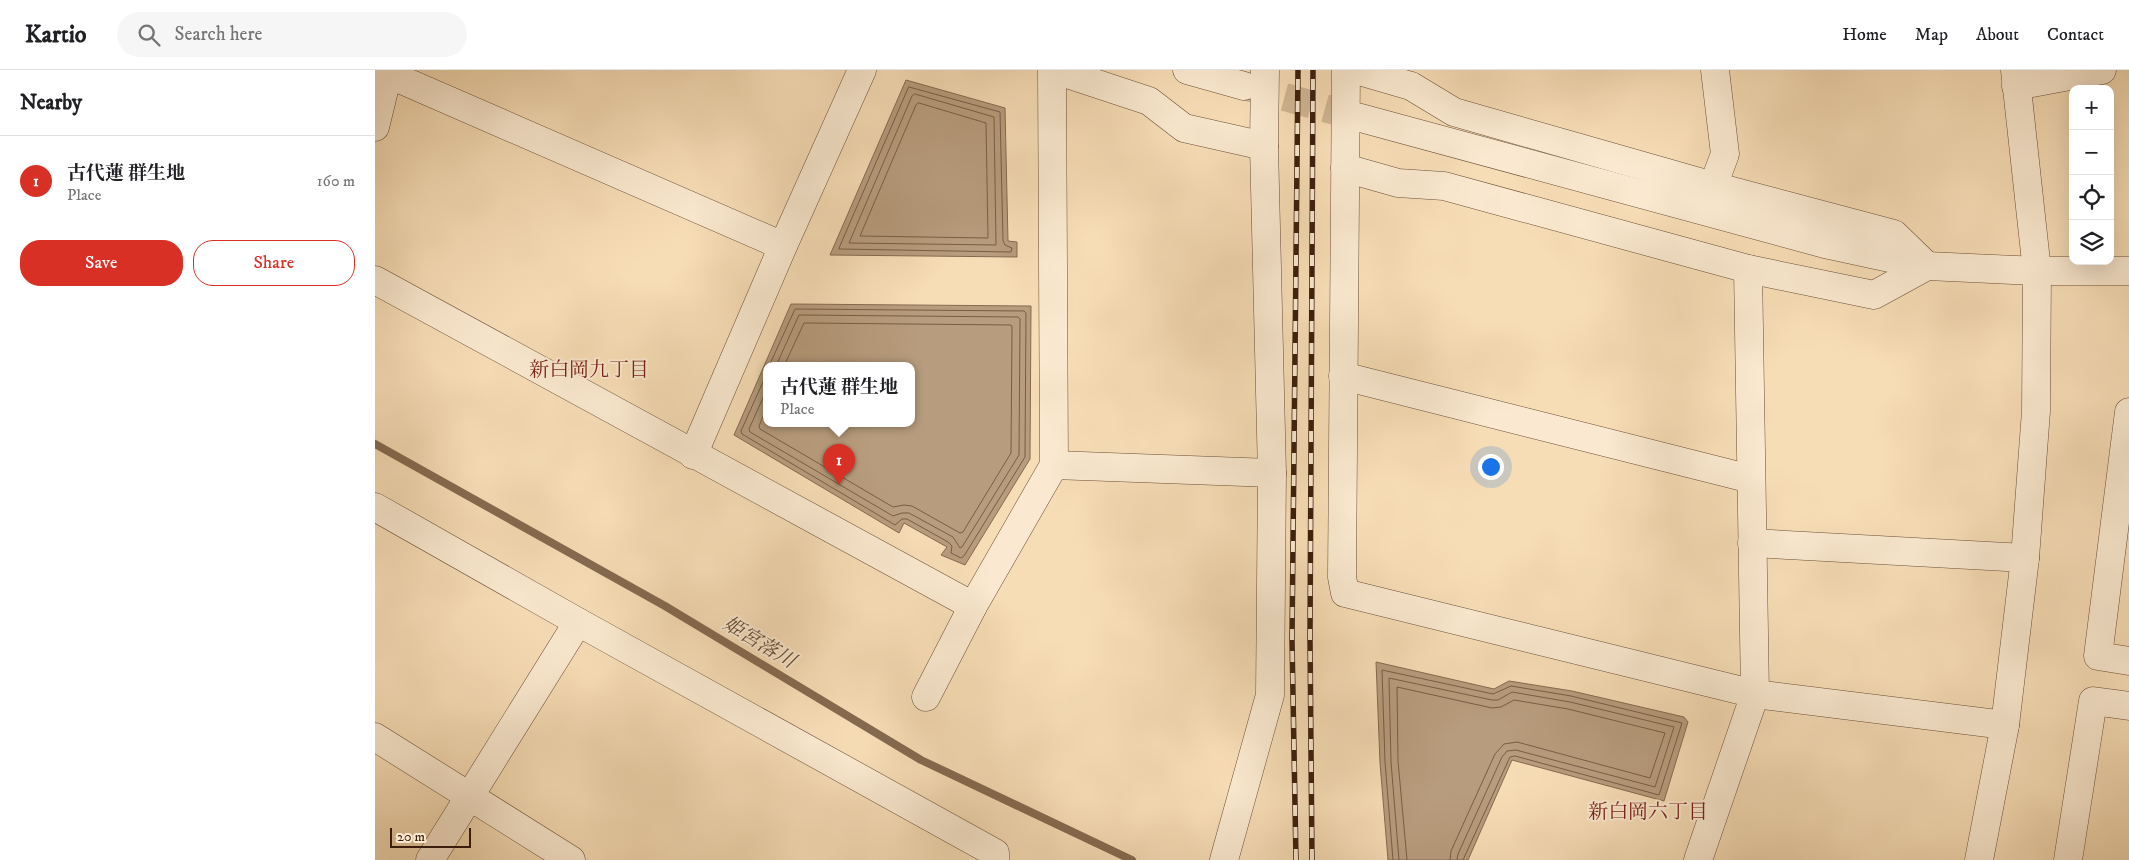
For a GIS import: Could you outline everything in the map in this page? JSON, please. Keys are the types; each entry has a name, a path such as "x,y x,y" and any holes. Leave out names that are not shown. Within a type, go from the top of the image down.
{"street":[{"path":"693,455 783,246 862,70"},
{"path":"926,697 973,606 1054,464 1053,70 1149,101 1184,128 1265,146"},
{"path":"1187,70 1255,78 1265,146 1272,473 1269,695 1224,860"},
{"path":"1346,70 1341,577 1345,593 1755,694 2005,725"},
{"path":"1357,70 1411,86 1454,112 1713,186 1894,234 1927,266"},
{"path":"1713,186 1725,154 1715,70"},
{"path":"1979,860 2005,725 2025,558 2036,411 2037,271 2015,78 2102,70"},
{"path":"375,127 389,72 783,246"},
{"path":"1357,118 1825,244 1927,266 2037,271 2129,271"},
{"path":"1345,168 1398,183 1444,186 1748,268 1875,295 1927,266"},
{"path":"1698,860 1755,694 1748,268"},
{"path":"375,280 973,606"},
{"path":"1343,376 1751,479"},
{"path":"2129,412 2098,656 2129,661"},
{"path":"1054,464 1272,473"},
{"path":"375,507 995,853 995,860"},
{"path":"1752,543 2025,558"},
{"path":"431,860 578,622"},
{"path":"2068,860 2093,701 2129,706"},
{"path":"375,737 471,795 571,860"}],"water":[{"path":"906,80 1005,108 1008,241 1017,242 1017,257 830,255"},
{"path":"791,304 1031,306 1030,459 965,565 941,555 947,547 904,523 899,533 734,435 763,368 763,427 915,427 915,362 766,362"},
{"path":"1376,662 1494,689 1509,681 1572,691 1684,717 1688,722 1664,801 1512,760 1468,860 1388,860 1380,763"}],"waterway":[{"name":"姫宮落川","path":"375,444 665,606 921,760 1132,860"}],"tunnel":[{"path":"1244,86 1357,117"}],"railway":[{"path":"1296,860 1292,639 1298,70"},
{"path":"1312,860 1310,638 1313,70"}],"place":[{"name":"古代蓮 群生地","path":"839,485"}],"district":[{"name":"新白岡九丁目","path":"589,370"},
{"name":"新白岡六丁目","path":"1648,812"}]}
